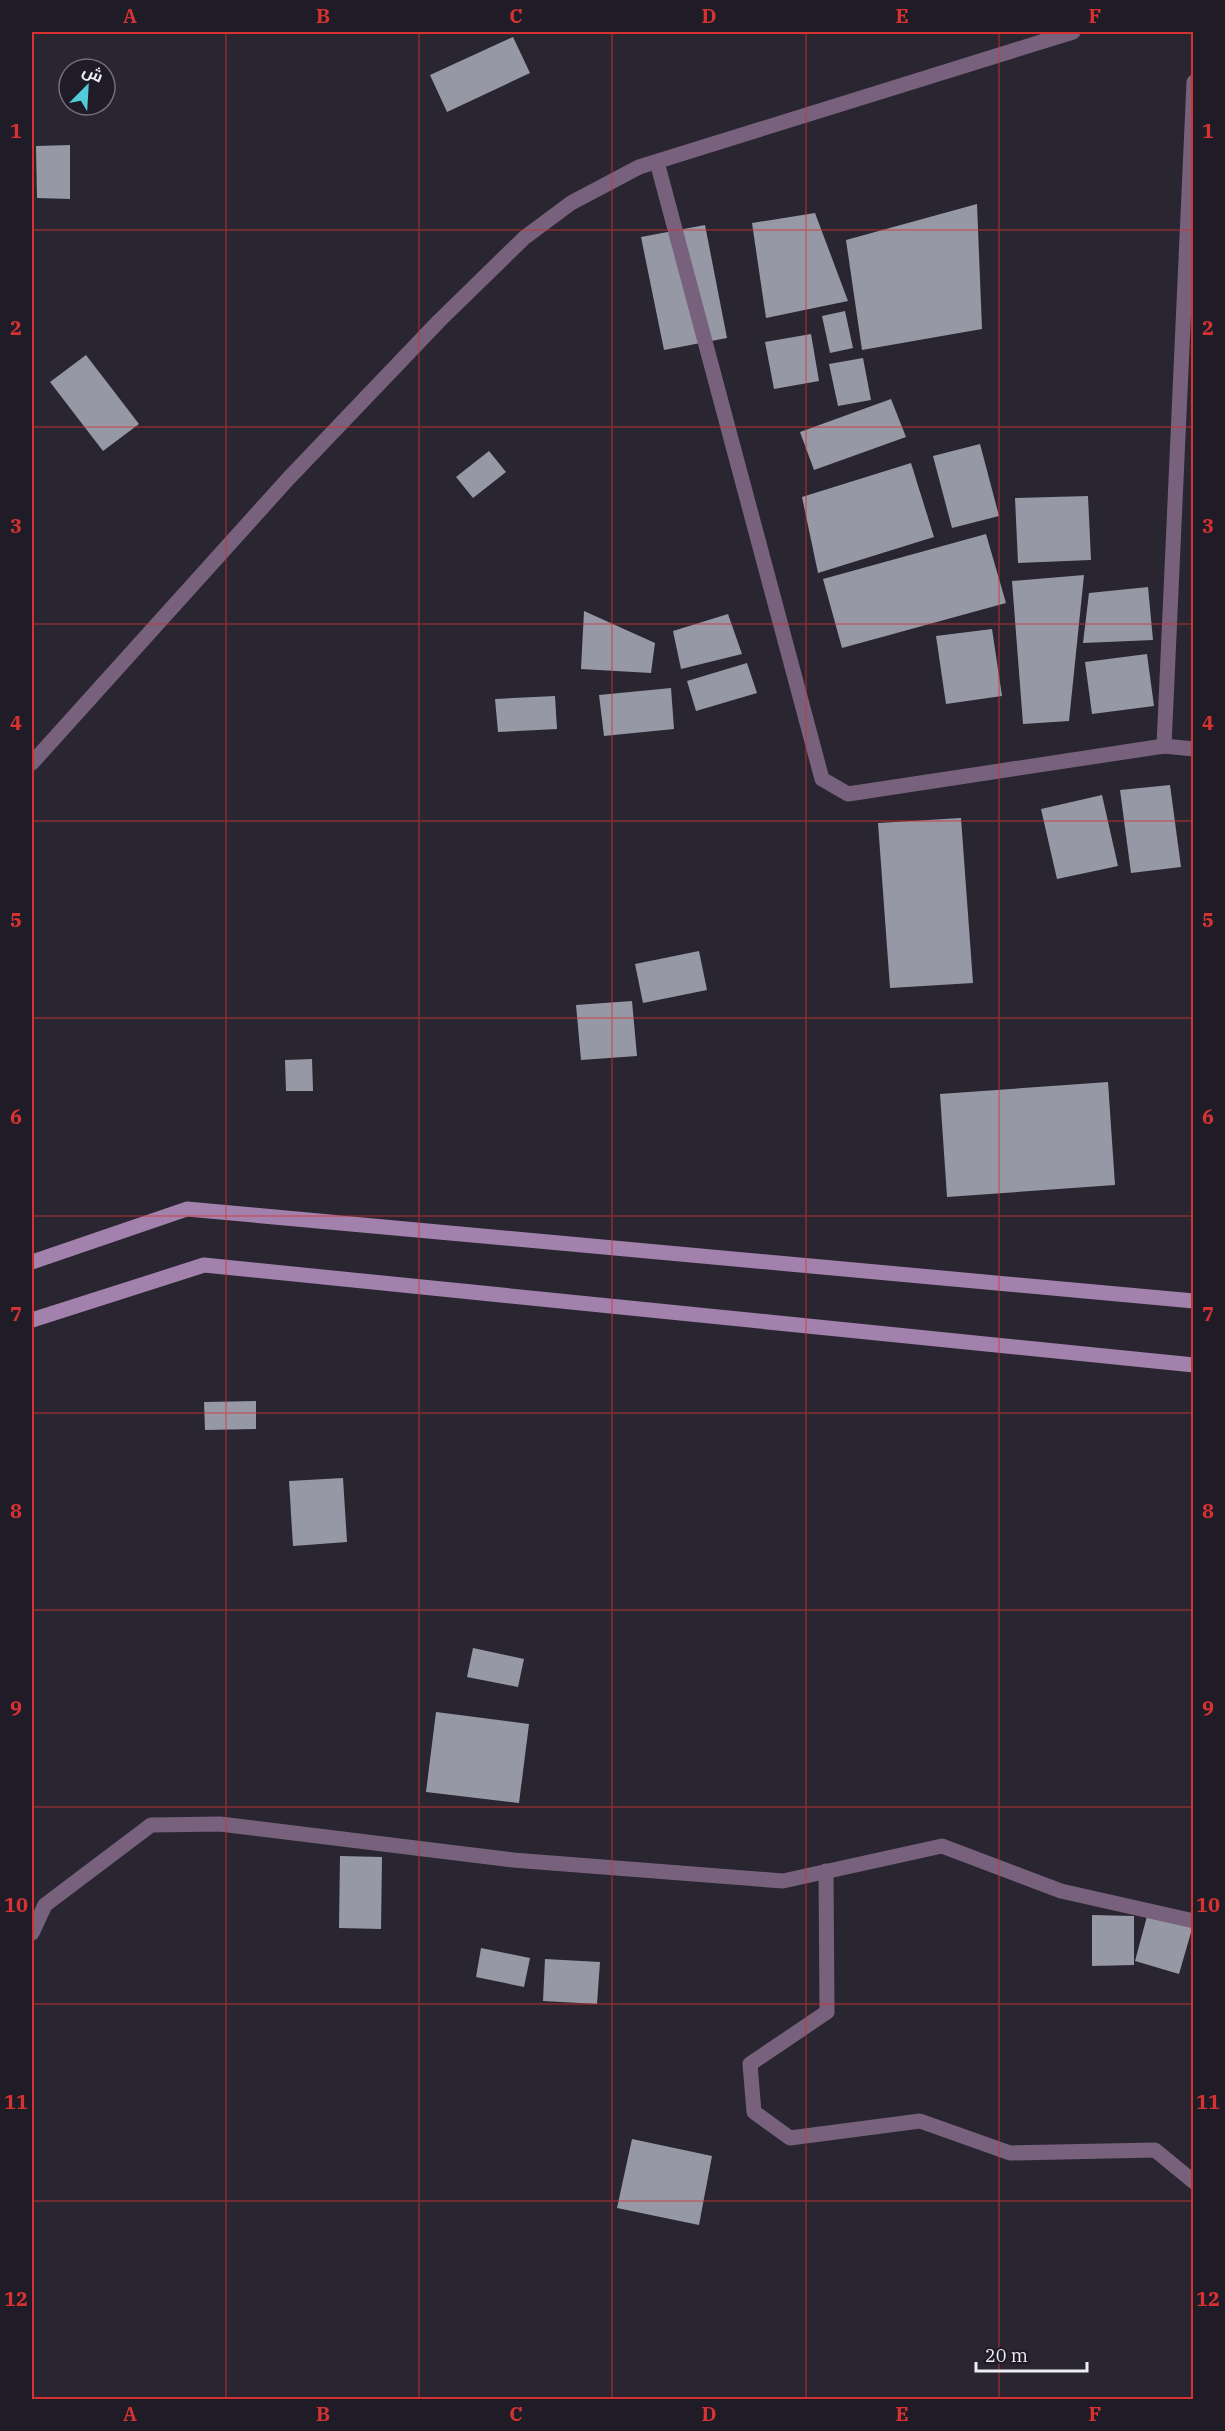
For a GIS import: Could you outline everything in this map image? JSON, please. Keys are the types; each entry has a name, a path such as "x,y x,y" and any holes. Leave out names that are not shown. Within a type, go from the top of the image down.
{"street":[{"path":"32,763 288,478 439,321 524,238 570,203 639,167 1073,32"},
{"path":"1164,746 1194,82"},
{"path":"657,162 822,779 848,794 1164,746 1194,749"},
{"path":"32,1262 187,1209 1194,1301"},
{"path":"32,1320 204,1266 1194,1365"},
{"path":"32,1933 45,1905 152,1825 220,1824 513,1860 783,1881 942,1846 1061,1891 1194,1922"},
{"path":"825,1871 827,2012 750,2064 754,2112 790,2138 920,2121 1010,2153 1155,2150 1194,2182"}],"building":[{"path":"513,37 530,73 447,112 430,75"},
{"path":"70,145 70,199 37,198 36,146"},
{"path":"977,204 982,329 862,350 846,240"},
{"path":"815,213 848,301 766,318 752,223"},
{"path":"705,225 727,338 664,350 641,237"},
{"path":"845,311 853,348 830,353 822,316"},
{"path":"811,334 819,381 774,389 765,342"},
{"path":"86,355 139,424 103,451 50,382"},
{"path":"863,358 871,400 838,406 829,364"},
{"path":"891,399 906,437 814,470 800,432"},
{"path":"980,444 999,516 952,528 933,456"},
{"path":"489,451 506,472 473,498 456,477"},
{"path":"911,463 934,537 818,573 802,497"},
{"path":"1088,496 1091,560 1018,563 1015,498"},
{"path":"986,534 1006,603 842,648 823,579"},
{"path":"1084,575 1069,721 1023,724 1012,581"},
{"path":"1148,587 1153,640 1083,643 1089,593"},
{"path":"584,611 655,643 651,673 581,669"},
{"path":"728,614 742,654 681,669 673,631"},
{"path":"992,629 1002,696 946,704 936,636"},
{"path":"1147,654 1154,706 1092,714 1085,662"},
{"path":"747,663 757,693 696,711 687,681"},
{"path":"671,688 674,729 604,736 599,695"},
{"path":"555,696 557,729 498,732 495,699"},
{"path":"1170,785 1181,867 1131,873 1120,790"},
{"path":"1102,795 1118,866 1057,879 1041,809"},
{"path":"961,818 973,983 890,988 878,823"},
{"path":"699,951 707,990 643,1003 635,964"},
{"path":"632,1001 637,1056 581,1060 576,1005"},
{"path":"312,1059 313,1091 286,1091 285,1060"},
{"path":"1108,1082 1115,1185 947,1197 940,1094"},
{"path":"256,1401 256,1429 205,1430 204,1402"},
{"path":"343,1478 347,1542 293,1546 289,1481"},
{"path":"473,1648 524,1659 518,1687 467,1677"},
{"path":"436,1712 529,1724 519,1803 426,1792"},
{"path":"340,1856 382,1857 381,1929 339,1928"},
{"path":"1150,1905 1194,1922 1179,1974 1135,1961"},
{"path":"1092,1915 1134,1916 1134,1965 1092,1966"},
{"path":"481,1948 530,1958 524,1987 476,1977"},
{"path":"545,1959 600,1962 597,2004 543,2001"},
{"path":"632,2139 712,2156 699,2225 617,2208"}]}
